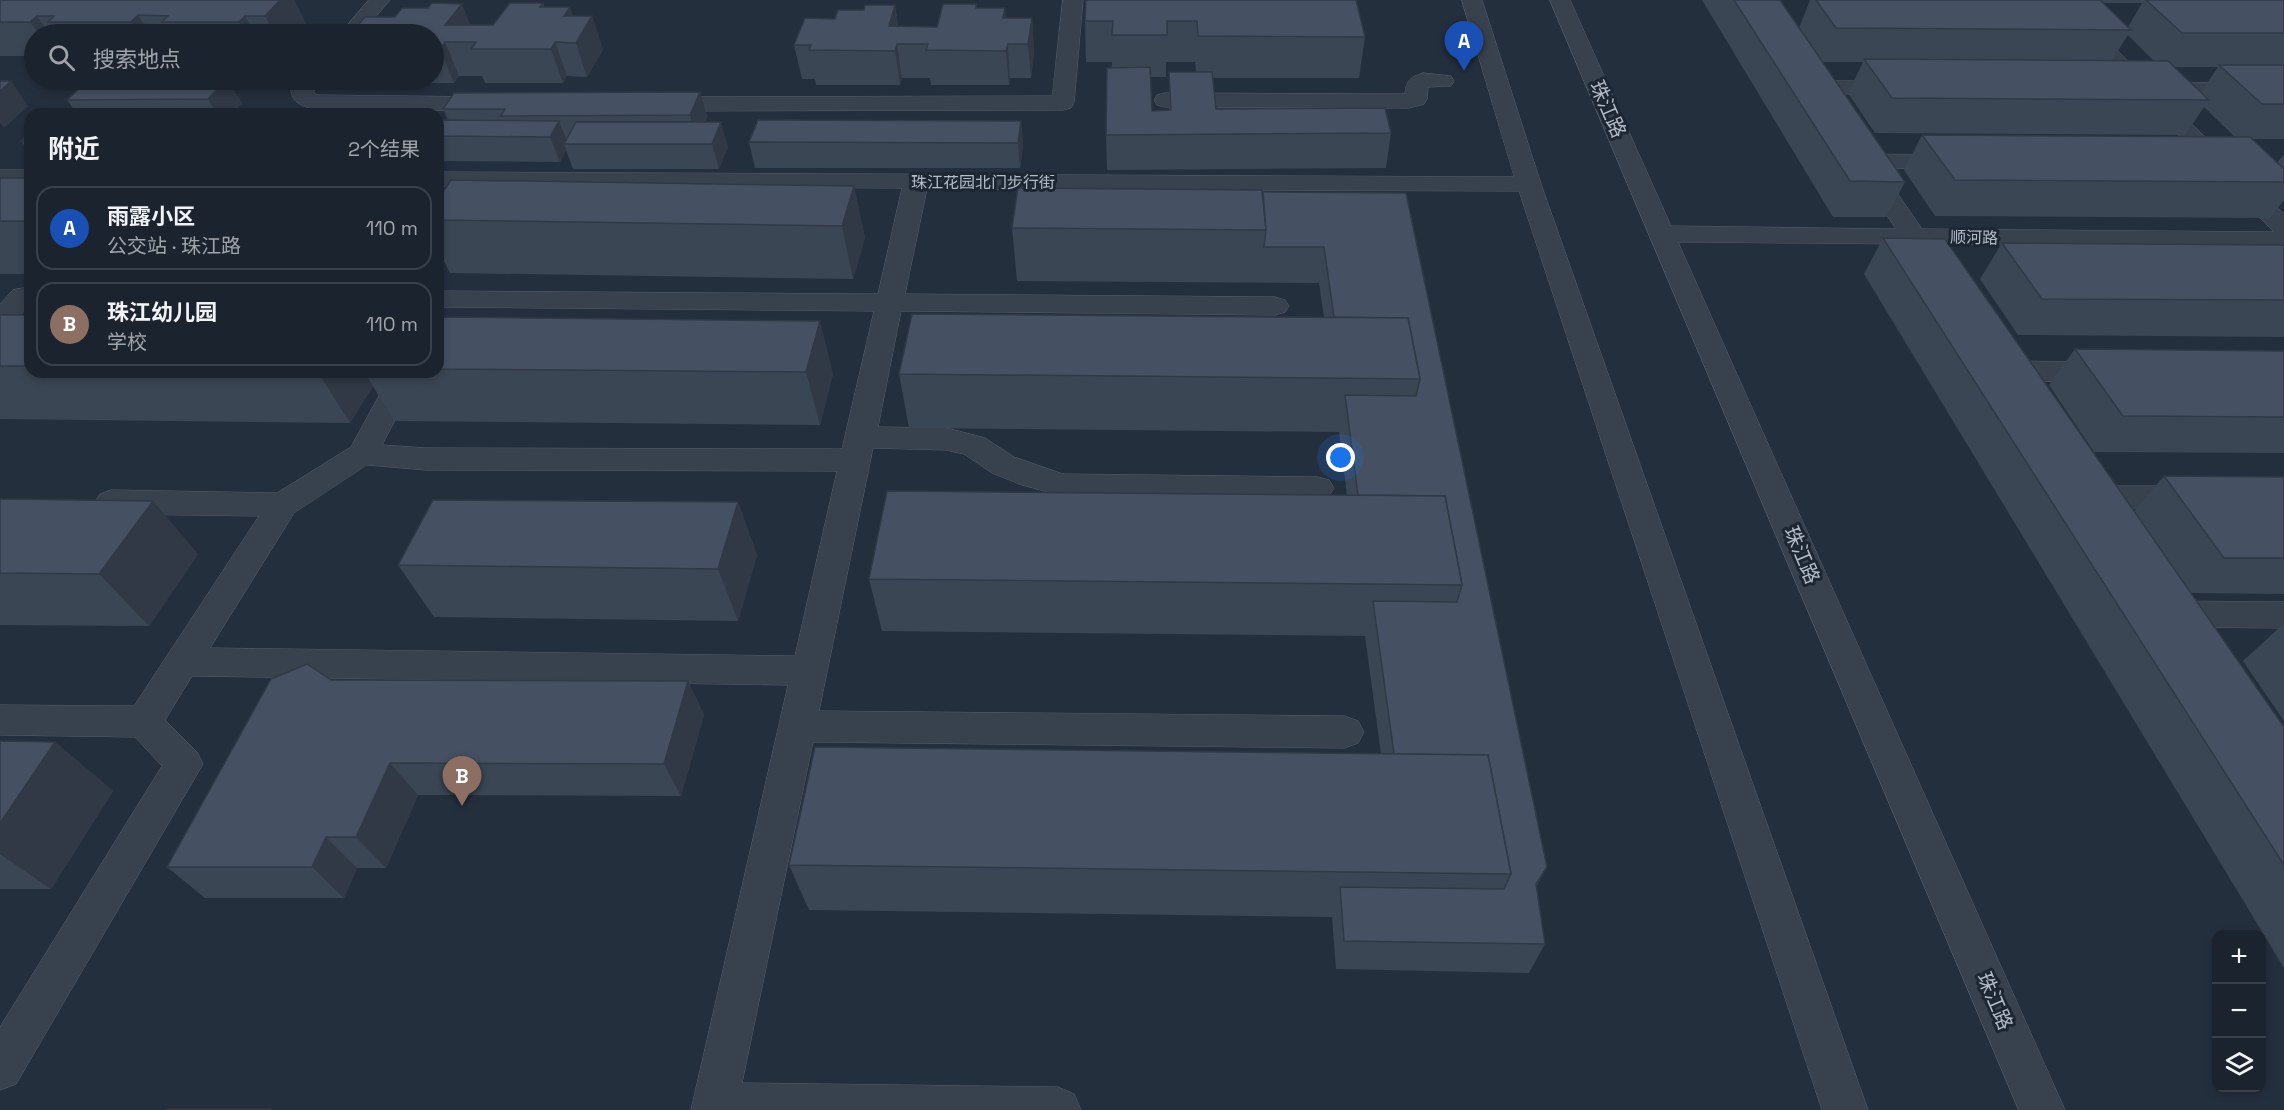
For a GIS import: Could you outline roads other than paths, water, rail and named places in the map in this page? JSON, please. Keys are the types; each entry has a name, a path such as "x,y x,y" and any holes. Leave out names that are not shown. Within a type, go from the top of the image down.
{"street":[{"path":"359,24 380,0"},
{"path":"644,104 1064,103 1073,0"},
{"path":"1472,0 1529,184 1845,1110"},
{"name":"珠江路","path":"1560,0 2042,1110"},
{"path":"2054,0 2089,23 2144,89 2284,228"},
{"path":"2054,23 2089,23"},
{"path":"1832,115 1807,79 1920,88"},
{"path":"1165,99 1409,101 1416,99 1417,84 1420,81 1443,81"},
{"path":"2108,89 2284,89"},
{"path":"303,90 303,98 314,102 513,104"},
{"path":"1953,294 1857,152 1981,162"},
{"path":"2183,163 2251,163"},
{"path":"0,177 24,177"},
{"name":"珠江花园北门步行街","path":"444,179 1529,184"},
{"path":"916,181 715,1108 1058,1110"},
{"name":"顺河路","path":"1663,234 2284,240"},
{"path":"0,320 18,296"},
{"path":"444,304 890,303 1275,306"},
{"path":"2024,400 1998,362 2132,373"},
{"path":"144,722 283,505 362,454 403,378"},
{"path":"362,454 426,459 858,449 946,439 974,446 1003,465 1033,477 1063,485 1318,488"},
{"path":"2108,526 2082,487 2215,497"},
{"path":"82,501 283,505"},
{"path":"2186,643 2160,605 2284,615"},
{"path":"182,662 809,671"},
{"path":"0,720 144,722 184,764 0,1068"},
{"path":"798,726 1345,732"}],"place":[{"name":"雨露小区","path":"1464,71"},
{"name":"珠江幼儿园","path":"462,806"}]}
